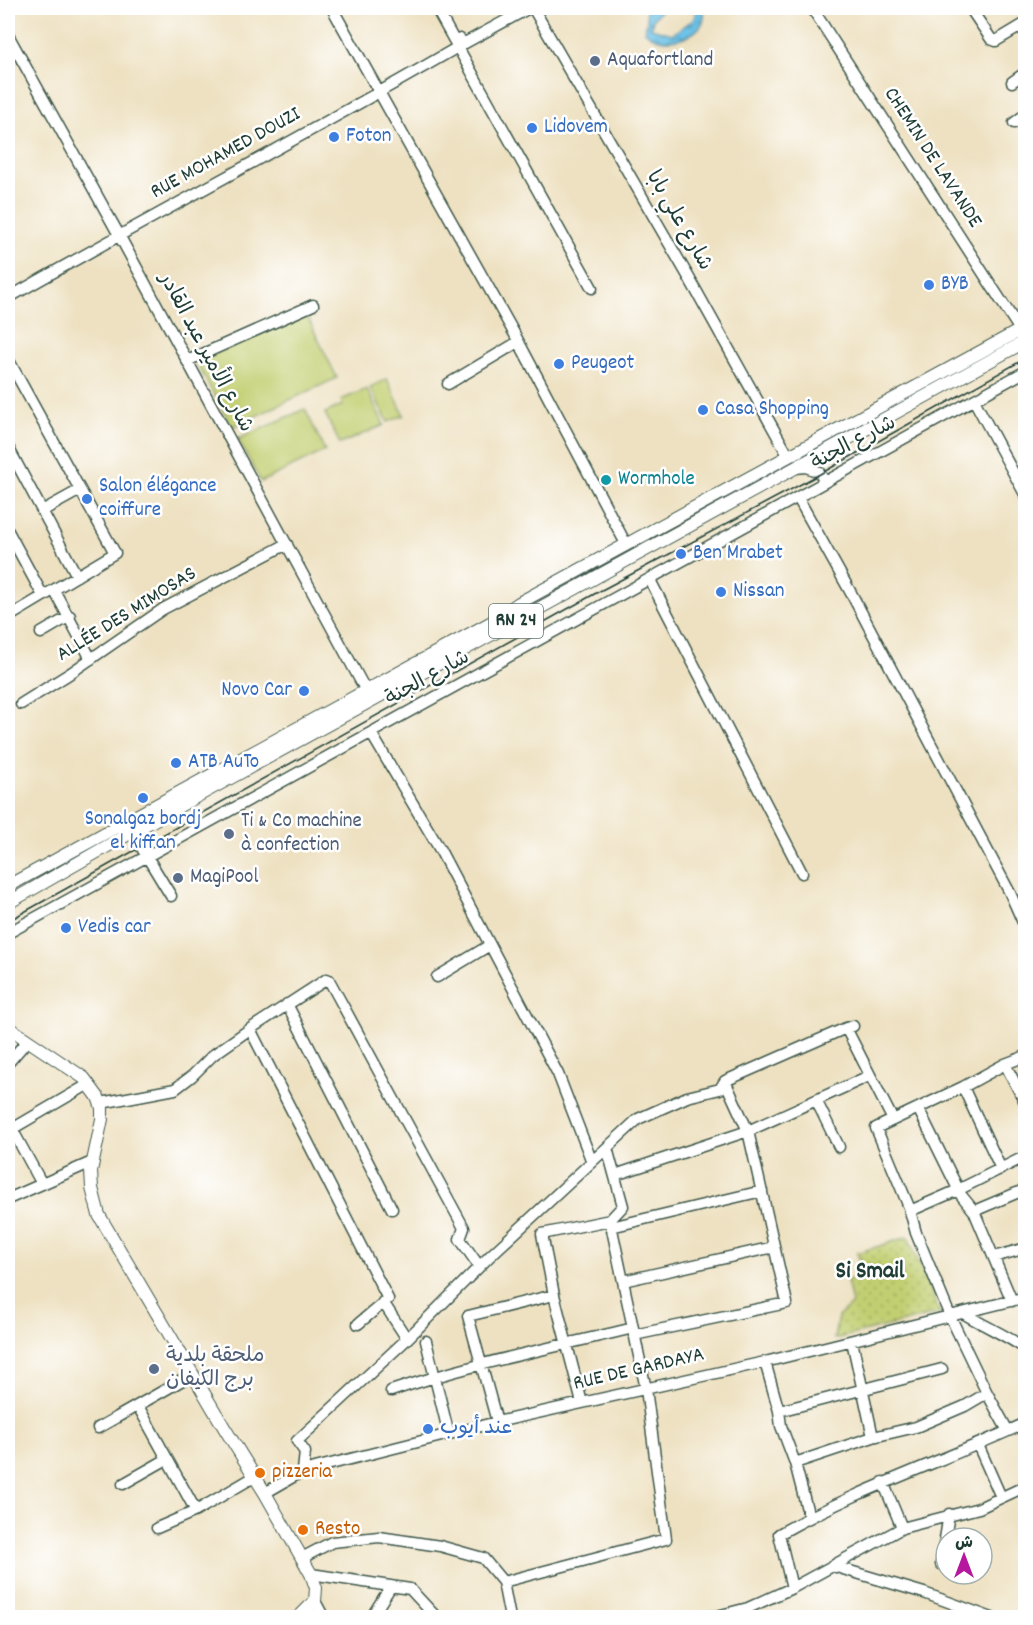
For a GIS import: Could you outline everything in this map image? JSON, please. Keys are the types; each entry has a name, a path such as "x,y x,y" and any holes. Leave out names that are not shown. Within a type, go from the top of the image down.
{"main road":[{"name":"RN 24","path":"8,886 366,691 492,621 519,603 788,454 1024,333"},
{"name":"RN 24","path":"8,903 132,832 827,451 1024,333"},
{"path":"8,1028 79,1075 89,1084 101,1103 102,1119 92,1162 92,1188 102,1222 265,1493 311,1574 316,1588 315,1601 298,1617"}],"street":[{"path":"332,8 518,342 626,544"},
{"path":"436,8 460,45"},
{"path":"443,8 460,45 592,288"},
{"name":"RUE MOHAMED DOUZI","path":"8,298 118,234 531,8"},
{"name":"شارع علي بابا","path":"531,8 688,276 788,454"},
{"name":"CHEMIN DE LAVANDE","path":"812,8 1024,333"},
{"path":"970,8 991,39 996,41 1026,23"},
{"name":"شارع الأمير عبد القادر","path":"8,35 366,691"},
{"path":"1012,82 1026,72"},
{"path":"1014,123 1026,114"},
{"path":"187,361 313,305"},
{"path":"448,384 518,342"},
{"path":"8,359 115,553 10,616 8,612"},
{"name":"شارع الجنة","path":"8,933 798,498 822,477 1026,371"},
{"path":"974,400 1026,496"},
{"path":"8,447 77,576"},
{"path":"794,468 806,467 822,477 827,451"},
{"path":"42,511 80,490"},
{"path":"798,498 1010,893 1026,929"},
{"path":"8,531 43,596"},
{"name":"ALLÉE DES MIMOSAS","path":"21,704 69,675 164,609 286,544"},
{"path":"650,580 802,873"},
{"path":"54,590 70,616 91,659"},
{"path":"41,633 70,616"},
{"path":"371,733 439,848 558,1074 592,1162"},
{"path":"132,832 171,896"},
{"path":"437,977 490,945"},
{"path":"101,1103 175,1089 213,1055 286,1004 324,980 330,980 464,1228 460,1239 480,1266"},
{"path":"286,1004 392,1209"},
{"path":"303,1471 305,1452 297,1442 407,1339 480,1266 638,1119 687,1097 720,1089 725,1081 849,1027 869,1076 893,1120"},
{"path":"250,1029 388,1299 358,1324"},
{"path":"8,1063 27,1041"},
{"path":"1008,1431 950,1316 876,1128 963,1087 1005,1064 1026,1056"},
{"path":"1005,1064 1026,1104"},
{"path":"615,1175 748,1131 869,1076"},
{"path":"392,1391 482,1364 567,1344 787,1304 748,1131 725,1081"},
{"path":"42,1184 12,1129 89,1084"},
{"path":"963,1087 1001,1169"},
{"path":"816,1100 839,1147"},
{"path":"918,1108 958,1190 974,1211 1012,1301"},
{"path":"607,1148 623,1206 610,1223"},
{"path":"910,1211 1026,1156"},
{"path":"8,1199 92,1162"},
{"path":"974,1211 1026,1189"},
{"path":"582,1403 554,1295 542,1234 610,1223 762,1191"},
{"path":"503,1582 666,1539 646,1389 610,1223"},
{"path":"623,1281 774,1247"},
{"path":"994,1257 1026,1248"},
{"path":"497,1422 468,1316 554,1295"},
{"name":"RUE DE GARDAYA","path":"265,1493 303,1471 497,1422 765,1362 1026,1297"},
{"path":"383,1302 407,1339"},
{"path":"963,1313 1026,1349"},
{"path":"426,1341 448,1435"},
{"path":"852,1341 873,1437"},
{"path":"765,1362 781,1426 795,1462 809,1517"},
{"path":"779,1411 942,1369"},
{"path":"99,1428 192,1374"},
{"path":"795,1462 916,1426 965,1406 987,1393"},
{"path":"138,1406 196,1511"},
{"path":"792,1588 779,1534 883,1482 978,1445 1026,1423"},
{"path":"978,1445 1001,1497"},
{"path":"123,1484 167,1459"},
{"path":"157,1528 196,1511 254,1477"},
{"path":"883,1482 902,1528"},
{"path":"681,1617 717,1616 748,1608 792,1588 902,1528 979,1508 1026,1486"},
{"path":"947,1526 949,1515"},
{"path":"302,1558 332,1542 379,1537 440,1546 483,1558 503,1582 510,1617"},
{"path":"833,1566 924,1593 992,1617"},
{"path":"311,1574 410,1589 437,1617"},
{"path":"371,1617 391,1586"},
{"path":"315,1601 324,1617"}],"green space":[{"path":"306,314 337,378 232,427 196,362"},
{"path":"387,379 404,415 388,422 370,387"},
{"path":"367,389 384,425 340,444 325,413 343,405 341,400"},
{"path":"305,409 325,451 261,482 238,439"},
{"path":"908,1237 940,1313 834,1339 838,1317 852,1304 847,1280 864,1275 857,1253"}],"water":[{"path":"646,8 663,8 653,19 651,28 672,34 692,21 696,14 693,8 703,8 704,18 701,26 694,32 674,40 663,40 645,31"}],"tram line":[{"path":"8,921 598,592 820,474 1026,358"}],"place":[{"name":"Aquafortland","path":"595,61"},
{"name":"Lidovem","path":"532,128"},
{"name":"Foton","path":"334,137"},
{"name":"BYB","path":"929,285"},
{"name":"Peugeot","path":"559,364"},
{"name":"Casa Shopping","path":"703,410"},
{"name":"Wormhole","path":"606,480"},
{"name":"Salon élégance coiffure","path":"87,499"},
{"name":"Ben Mrabet","path":"681,554"},
{"name":"Nissan","path":"721,592"},
{"name":"Novo Car","path":"304,691"},
{"name":"ATB AuTo","path":"176,763"},
{"name":"Sonalgaz bordj el kiffan","path":"143,798"},
{"name":"Ti & Co machine à confection","path":"229,834"},
{"name":"MagiPool","path":"178,878"},
{"name":"Vedis car","path":"66,928"},
{"name":"ملحقة بلدية برج الكيفان","path":"154,1369"},
{"name":"عند أيوب","path":"428,1429"},
{"name":"pizzeria","path":"260,1473"},
{"name":"Resto","path":"303,1530"}],"district":[{"name":"Si Smail","path":"870,1272"}]}
